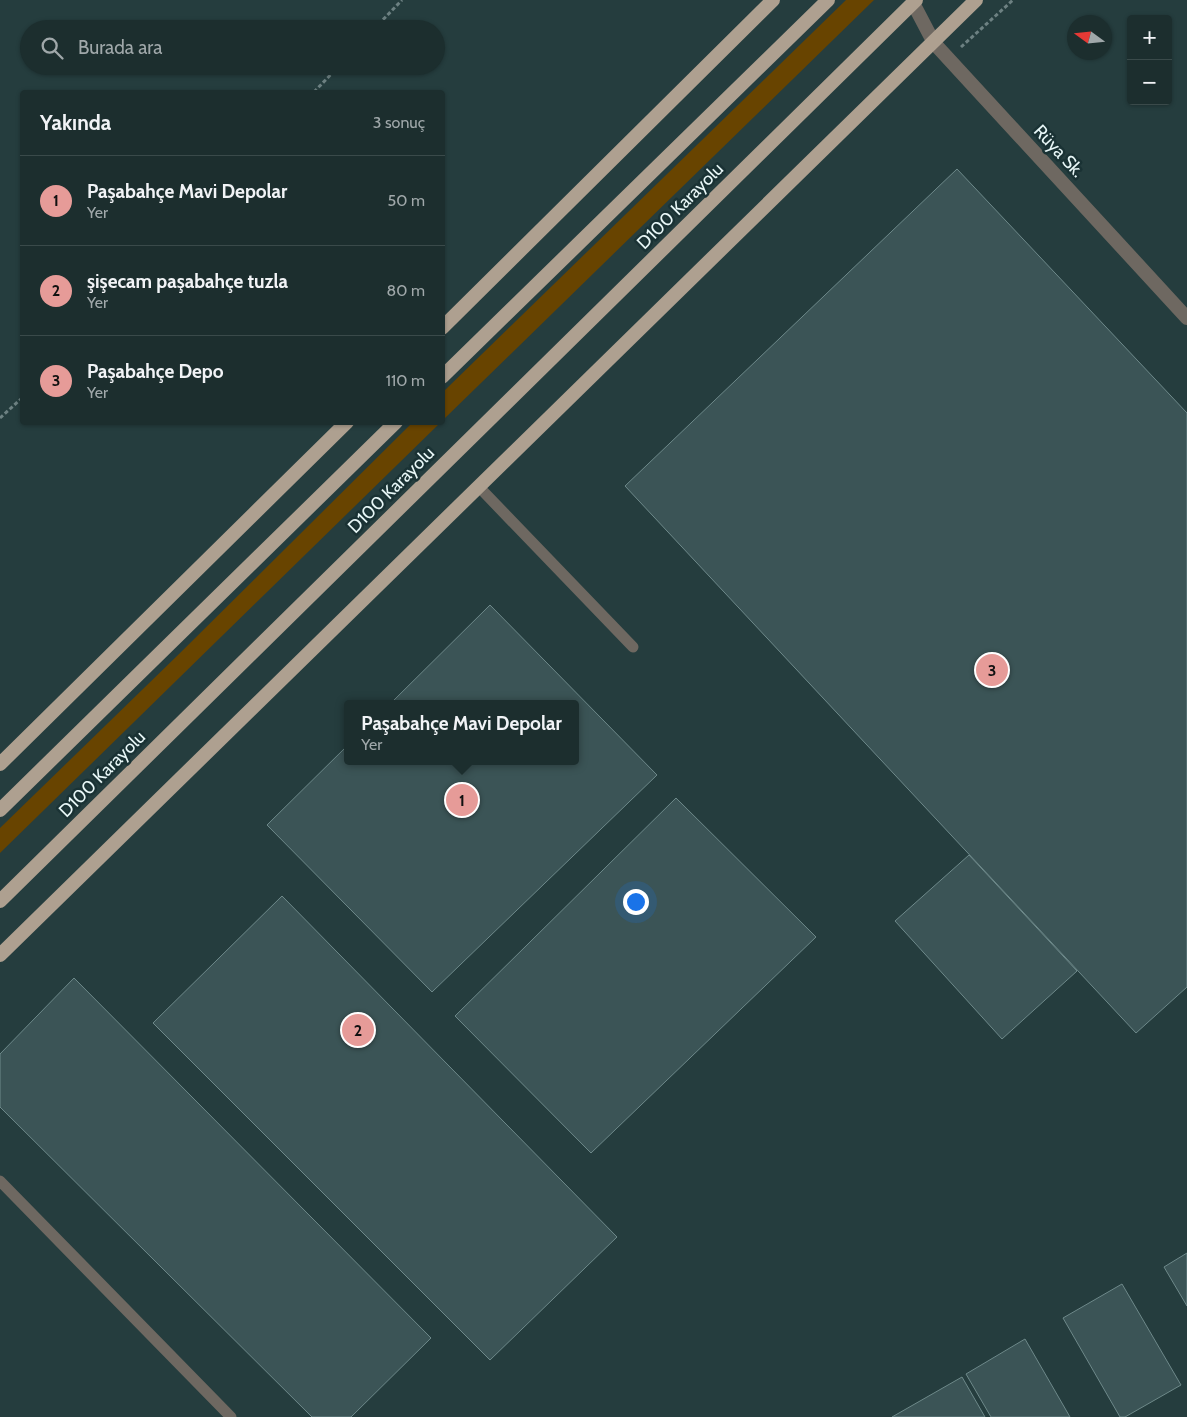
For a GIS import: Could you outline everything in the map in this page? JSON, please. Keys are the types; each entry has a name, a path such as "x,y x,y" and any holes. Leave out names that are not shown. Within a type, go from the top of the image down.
{"highway":[{"path":"445,325 773,0"},
{"path":"445,374 828,0"},
{"path":"0,955 976,0"},
{"name":"D100 Karayolu","path":"0,901 914,2"},
{"path":"0,764 344,425"},
{"path":"0,810 393,425"}],"street":[{"name":"Rüya Sk.","path":"914,2 934,43 1187,318"}],"lane":[{"path":"479,487 633,647"},
{"path":"0,1181 231,1417"}],"path":[{"path":"383,20 402,0"},
{"path":"948,58 1013,0"},
{"path":"316,90 330,75"},
{"path":"0,418 20,400"}],"shaded area":[{"path":"846,0 874,0 445,418 445,390"},
{"path":"410,425 438,425 0,853 0,828"}],"building":[{"path":"957,169 1187,413 1187,987 1136,1033 625,486"},
{"path":"490,605 657,775 432,992 267,825 344,749 344,765 579,765 579,700 394,700"},
{"path":"676,798 816,937 591,1153 455,1016"},
{"path":"969,855 1077,971 1002,1039 895,921"},
{"path":"282,896 617,1237 490,1360 153,1023"},
{"path":"74,978 431,1338 351,1417 312,1417 0,1107 0,1054"},
{"path":"1187,1253 1187,1306 1164,1267"},
{"path":"1122,1284 1181,1385 1125,1417 1120,1417 1063,1318"},
{"path":"1025,1339 1070,1417 991,1417 966,1374"},
{"path":"962,1377 985,1417 892,1417"}],"place":[{"name":"Paşabahçe Depo","path":"992,670"},
{"name":"Paşabahçe Mavi Depolar","path":"462,800"},
{"name":"şişecam paşabahçe tuzla","path":"358,1030"}]}
